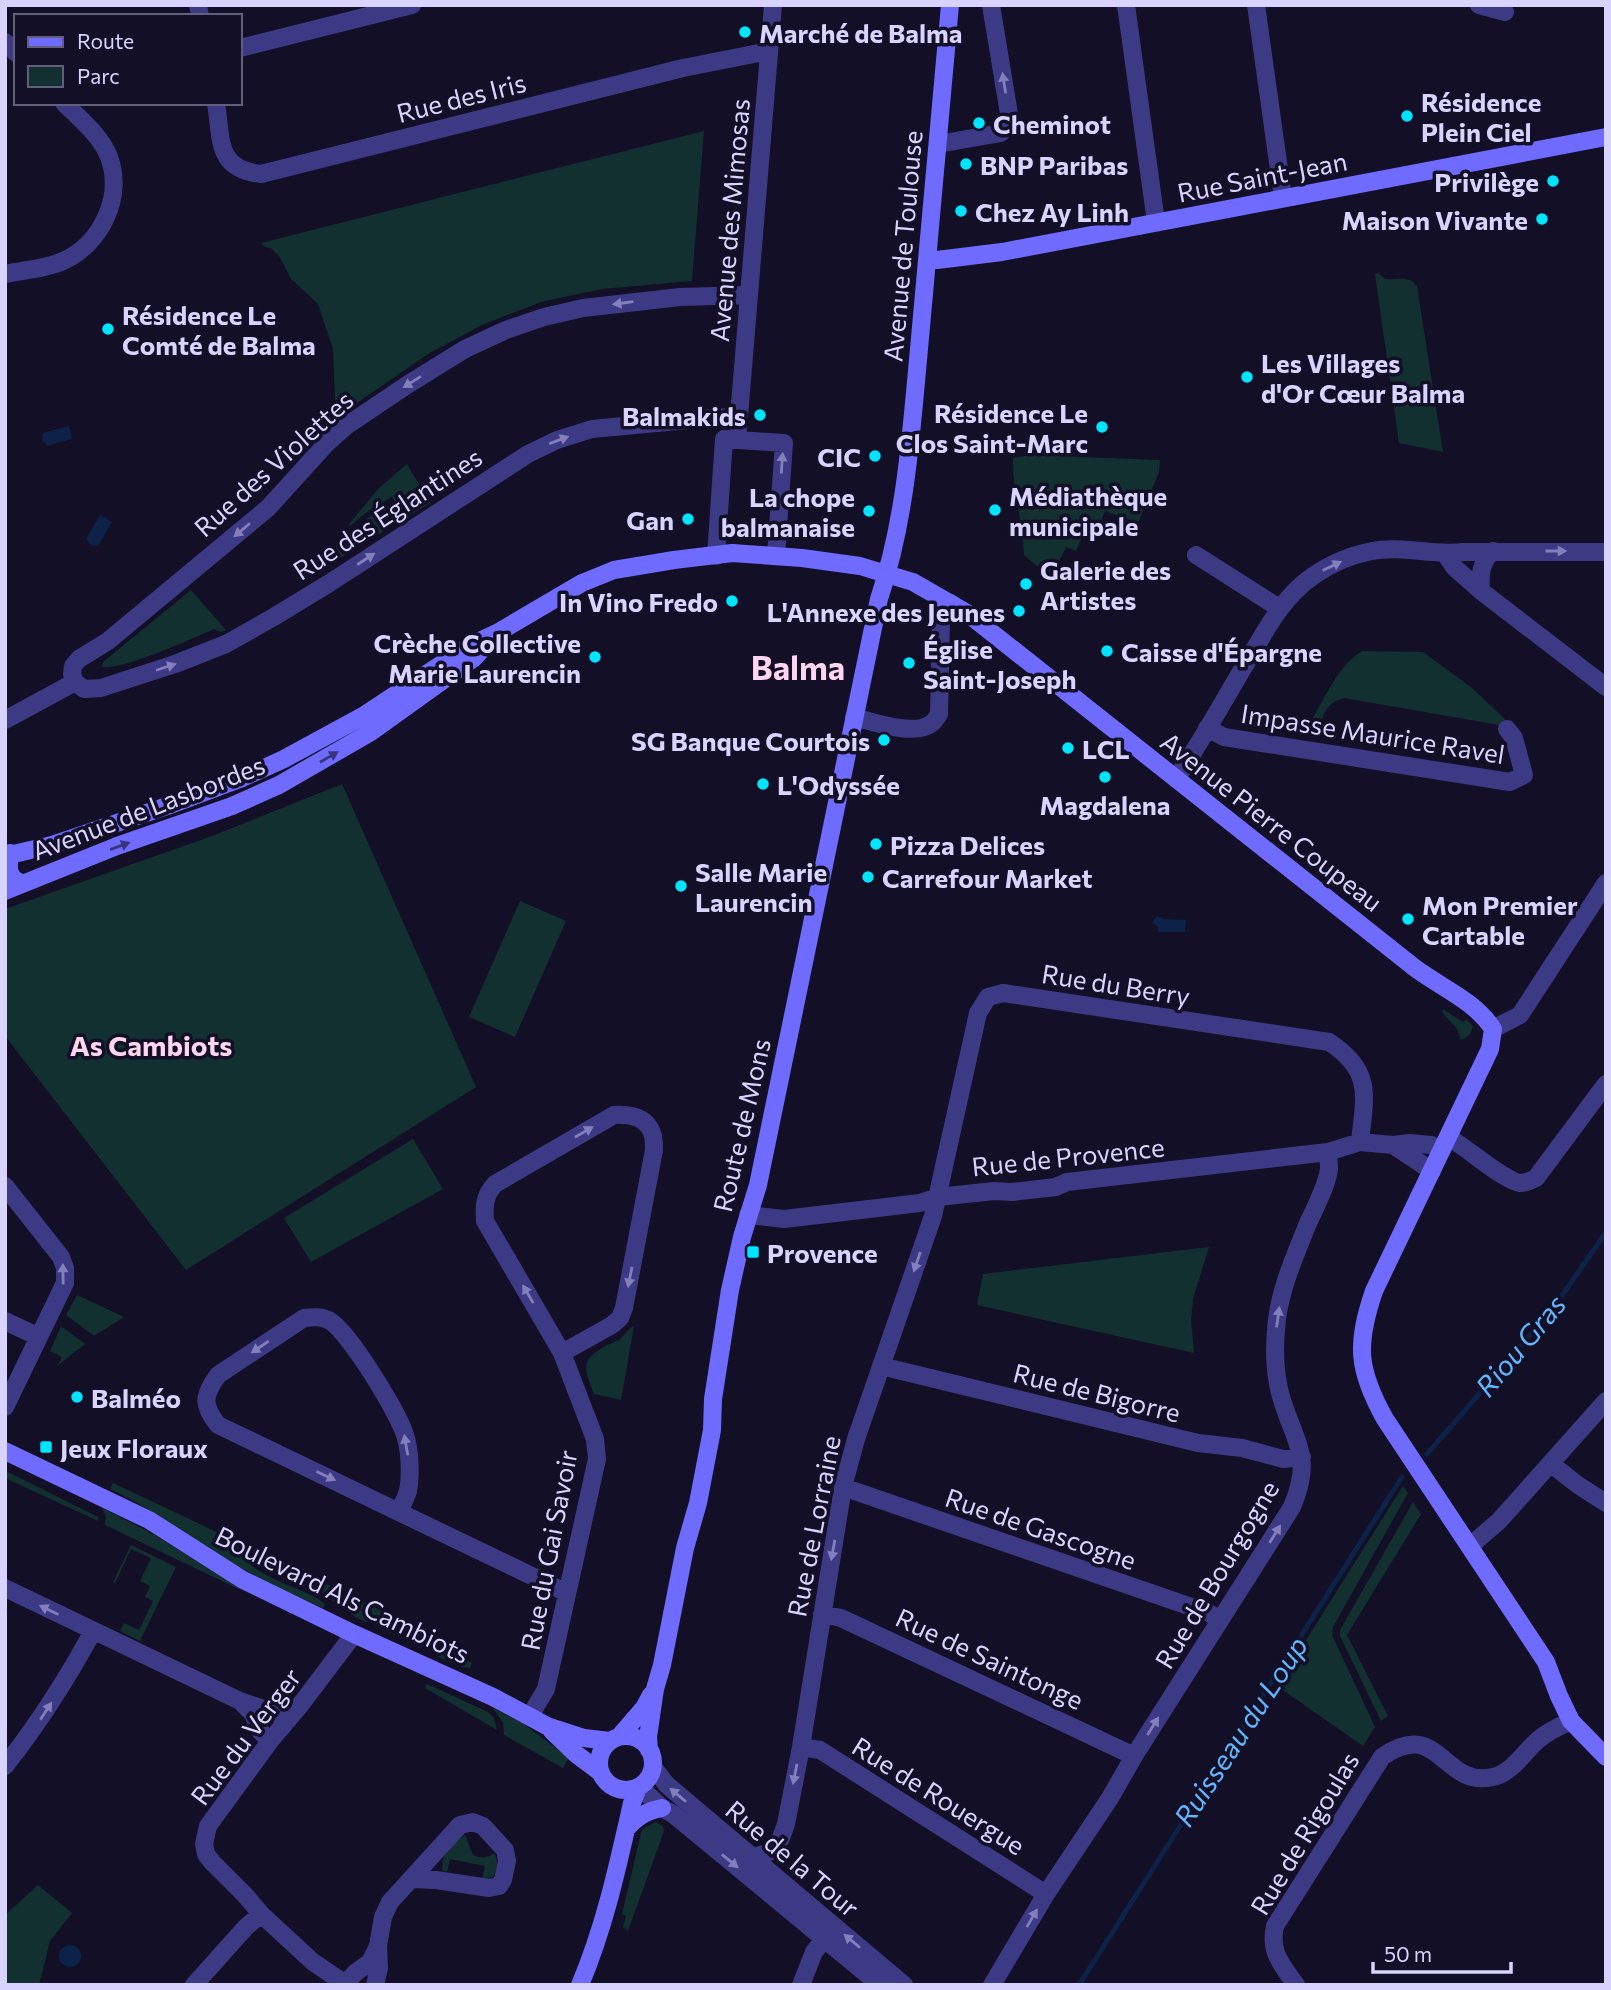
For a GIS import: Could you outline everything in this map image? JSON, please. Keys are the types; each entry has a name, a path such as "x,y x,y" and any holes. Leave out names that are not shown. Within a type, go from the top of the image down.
{"street":[{"path":"242,48 412,5"},
{"name":"Avenue des Mimosas","path":"737,440 773,5"},
{"name":"Avenue de Toulouse","path":"887,573 897,537 908,472 950,5"},
{"path":"938,144 1001,133 1010,120 991,5"},
{"path":"1126,5 1156,222"},
{"path":"1256,5 1283,198"},
{"path":"1479,5 1506,12"},
{"name":"Rue des Iris","path":"216,105 225,157 232,166 246,173 261,174 683,68 759,53 769,54"},
{"path":"5,274 62,262 91,240 108,214 113,181 110,159 89,129 66,105"},
{"name":"Rue Saint-Jean","path":"928,259 1002,252 1606,137"},
{"name":"Rue des Violettes","path":"75,682 73,666 79,659 108,641 268,508 346,426 465,349 506,330 583,308 680,297 749,295"},
{"name":"Rue des Églantines","path":"75,682 84,689 102,688 226,644 328,584 506,467 557,440 592,429 739,417"},
{"path":"716,555 724,439 784,443 776,556"},
{"path":"1175,779 1279,608 1313,576 1353,557 1394,548 1445,554 1493,551 1606,552"},
{"path":"1481,591 1482,565 1493,551"},
{"name":"Avenue de Lasbordes","path":"7,853 52,845 242,778 313,744 363,716 469,646 498,633 582,583 614,570 732,553 860,566 887,573"},
{"path":"1445,554 1455,568 1481,591 1606,687"},
{"path":"1196,555 1279,608"},
{"name":"Avenue Pierre Coupeau","path":"887,573 913,582 951,603 1415,968 1472,1005 1493,1029"},
{"name":"Route de Mons","path":"651,1758 648,1737 655,1689 712,1430 713,1399 730,1290 758,1185 879,599 887,573"},
{"path":"855,718 905,729 922,729 932,724 939,714 941,620 951,603"},
{"name":"Avenue de Lasbordes","path":"5,891 117,846 232,806 279,785 371,732 474,658 498,633"},
{"path":"5,720 75,682"},
{"name":"Impasse Maurice Ravel","path":"1207,728 1224,737 1510,782 1524,775 1514,738 1507,729"},
{"path":"7,853 24,865 22,883"},
{"path":"1606,883 1600,906 1520,1015 1493,1029 1490,1049 1374,1291 1361,1341 1363,1371 1373,1398 1385,1419 1546,1662 1571,1720 1606,1757"},
{"name":"Rue du Berry","path":"938,1197 978,1013 988,997 1003,993 1329,1042 1352,1060 1361,1077 1365,1091 1365,1107 1360,1142"},
{"path":"1445,1144 1466,1148 1512,1181 1524,1184 1536,1178 1606,1084"},
{"name":"Rue du Gai Savoir","path":"530,1716 546,1689 597,1459 595,1439 562,1353 485,1221 484,1206 488,1192 495,1184 614,1115 630,1114 644,1122 652,1133 654,1150 624,1308 620,1318 612,1325 562,1353"},
{"name":"Rue de Provence","path":"748,1215 784,1219 920,1203 938,1197 1056,1187 1067,1182 1328,1152 1360,1142 1393,1145 1445,1144"},
{"name":"Rue de Provence","path":"1393,1145 1433,1171"},
{"name":"Rue de Bourgogne","path":"992,1985 1046,1894 1110,1798 1292,1507 1302,1476 1301,1457 1296,1434 1279,1387 1275,1353 1276,1327 1280,1297 1329,1170 1328,1152"},
{"path":"5,1185 61,1257 65,1268 65,1283 5,1407"},
{"name":"Rue de Lorraine","path":"752,1858 769,1852 781,1838 786,1824 843,1488 856,1439 938,1197"},
{"path":"399,1511 408,1492 406,1438 397,1414 342,1330 328,1319 304,1318 218,1375 208,1388 205,1404 218,1425 567,1593"},
{"path":"5,1321 39,1337"},
{"name":"Rue de Bigorre","path":"881,1366 1198,1443 1242,1448 1283,1459 1301,1457"},
{"path":"1470,1546 1499,1521 1606,1401"},
{"name":"Boulevard Als Cambiots","path":"5,1451 149,1520 243,1580 354,1634 493,1696 547,1726 584,1738 615,1739"},
{"path":"1551,1464 1606,1503"},
{"name":"Rue de Gascogne","path":"843,1488 1209,1613 1220,1620"},
{"path":"5,1588 240,1701 288,1720"},
{"name":"Rue de Saintonge","path":"822,1615 842,1618 1122,1748 1134,1756"},
{"path":"5,1766 40,1721 72,1671 93,1631"},
{"name":"Rue du Verger","path":"346,1985 313,1962 261,1914 212,1862 206,1854 204,1844 208,1826 354,1634"},
{"name":"Route de Mons","path":"615,1739 644,1708 655,1689"},
{"path":"240,1701 253,1714 261,1732 270,1741"},
{"name":"Rue de Rigoulas","path":"1296,1985 1274,1951 1272,1939 1275,1926 1382,1757 1401,1745 1412,1744 1423,1746 1469,1776 1482,1779 1494,1777 1505,1772 1548,1732 1571,1720"},
{"name":"Boulevard Als Cambiots","path":"547,1726 605,1779"},
{"path":"605,1779 619,1790 628,1791 646,1782 651,1758 644,1743 628,1736 615,1739 600,1755 598,1763 605,1779 618,1803 625,1835"},
{"name":"Rue de Rouergue","path":"801,1746 820,1750 1046,1894"},
{"name":"Rue de la Tour","path":"651,1758 667,1786 904,1985"},
{"path":"580,1985 610,1898 639,1787"},
{"name":"Rue de la Tour","path":"639,1787 880,1985"},
{"path":"625,1835 635,1819 644,1813 662,1808"},
{"path":"375,1985 383,1917 390,1902 460,1825 473,1822 483,1826 505,1850 507,1861 499,1886 489,1888 411,1879"},
{"path":"194,1985 261,1914"},
{"path":"802,1985 814,1952 824,1939"},
{"path":"346,1985 355,1973 370,1962 378,1945"}],"green space":[{"path":"704,131 692,281 602,289 541,302 482,325 428,354 351,407 345,400 339,405 335,399 333,349 318,304 291,279 279,256 261,243"},
{"path":"1378,273 1385,279 1407,279 1417,286 1443,452 1399,443 1375,274"},
{"path":"1030,455 1160,460 1159,472 1138,523 1105,511 1096,534 1085,530 1076,551 1066,547 1051,578 1024,555 1013,458"},
{"path":"407,464 430,503 403,519 392,497 368,511 350,526 379,488"},
{"path":"386,508 392,510 397,523 312,575 344,537 362,525 364,528 369,524 366,519"},
{"path":"191,590 226,630 221,632 214,629 140,659 102,667 103,662"},
{"path":"1362,651 1423,652 1472,688 1505,719 1499,725 1344,698 1330,706 1322,720 1313,718 1340,672"},
{"path":"342,784 476,1087 186,1270 5,1036 5,909 212,836"},
{"path":"520,901 566,921 515,1037 469,1017"},
{"path":"1443,1009 1463,1022 1466,1019 1473,1026 1468,1036 1461,1040 1457,1029 1442,1012"},
{"path":"413,1139 443,1189 311,1262 284,1218"},
{"path":"1209,1247 1193,1299 1191,1320 1194,1353 977,1305 983,1274"},
{"path":"77,1295 124,1317 94,1336 66,1315"},
{"path":"61,1326 85,1344 57,1366 62,1357 50,1351"},
{"path":"634,1326 621,1400 594,1394 586,1371 588,1360 598,1350 619,1340"},
{"path":"6,1471 98,1517 98,1521 5,1478"},
{"path":"113,1483 240,1543 250,1564 325,1604 323,1608 242,1569 156,1514 110,1489"},
{"path":"1403,1486 1408,1493 1333,1627 1332,1635 1375,1727 1363,1746 1277,1686"},
{"path":"1413,1502 1421,1514 1347,1635 1388,1716 1381,1721 1340,1636 1340,1630"},
{"path":"102,1508 155,1535 245,1592 105,1525 106,1516"},
{"path":"131,1545 176,1567 140,1641 120,1631 124,1623 139,1630 153,1601 145,1597 150,1586 140,1581 151,1558 131,1549 115,1583 113,1582"},
{"path":"245,1545 396,1619 395,1635 355,1616 313,1588 257,1562"},
{"path":"402,1623 434,1641 430,1651 401,1638"},
{"path":"442,1646 472,1663 470,1668 438,1657"},
{"path":"427,1684 488,1712 494,1718 497,1730 425,1688"},
{"path":"493,1708 524,1724 569,1758 563,1768 504,1735 503,1723"},
{"path":"656,1822 663,1826 664,1831 628,1931 623,1927 626,1916 622,1914 642,1829"},
{"path":"465,1835 473,1855 484,1857 494,1853 497,1865 493,1877 482,1879 485,1866 450,1859 447,1872 443,1871 445,1855"},
{"path":"38,1885 72,1913 50,1941 39,1985 5,1985 5,1915"}],"water":[{"path":"69,426 72,439 46,446 42,441 43,433"},
{"path":"100,515 112,522 98,546 92,546 86,539"},
{"path":"1157,916 1186,920 1185,932 1158,932 1158,927 1152,922"},
{"path":"70,1945 80,1952 81,1956 74,1966 70,1967 60,1960 59,1956 66,1946"}],"waterway":[{"name":"Riou Gras","path":"1427,1454 1552,1310 1606,1232"},
{"name":"Ruisseau du Loup","path":"1079,1985 1402,1477"}],"place":[{"name":"Marché de Balma","path":"745,32"},
{"name":"Résidence Plein Ciel","path":"1407,116"},
{"name":"Cheminot","path":"979,123"},
{"name":"BNP Paribas","path":"966,164"},
{"name":"Privilège","path":"1553,181"},
{"name":"Chez Ay Linh","path":"961,211"},
{"name":"Maison Vivante","path":"1542,219"},
{"name":"Résidence Le Comté de Balma","path":"108,329"},
{"name":"Les Villages d'Or Cœur Balma","path":"1247,377"},
{"name":"Balmakids","path":"760,415"},
{"name":"Résidence Le Clos Saint-Marc","path":"1102,427"},
{"name":"CIC","path":"875,456"},
{"name":"Médiathèque municipale","path":"995,510"},
{"name":"La chope balmanaise","path":"869,511"},
{"name":"Gan","path":"688,519"},
{"name":"Galerie des Artistes","path":"1026,584"},
{"name":"In Vino Fredo","path":"732,601"},
{"name":"L'Annexe des Jeunes","path":"1019,611"},
{"name":"Caisse d'Épargne","path":"1107,651"},
{"name":"Crèche Collective Marie Laurencin","path":"595,657"},
{"name":"Église Saint-Joseph","path":"909,663"},
{"name":"SG Banque Courtois","path":"884,740"},
{"name":"LCL","path":"1068,748"},
{"name":"Magdalena","path":"1105,777"},
{"name":"L'Odyssée","path":"763,784"},
{"name":"Pizza Delices","path":"876,844"},
{"name":"Carrefour Market","path":"868,877"},
{"name":"Salle Marie Laurencin","path":"681,886"},
{"name":"Mon Premier Cartable","path":"1408,919"},
{"name":"Provence","path":"753,1252"},
{"name":"Balméo","path":"77,1397"},
{"name":"Jeux Floraux","path":"46,1447"}],"district":[{"name":"Balma","path":"798,666"},
{"name":"As Cambiots","path":"151,1045"}]}
